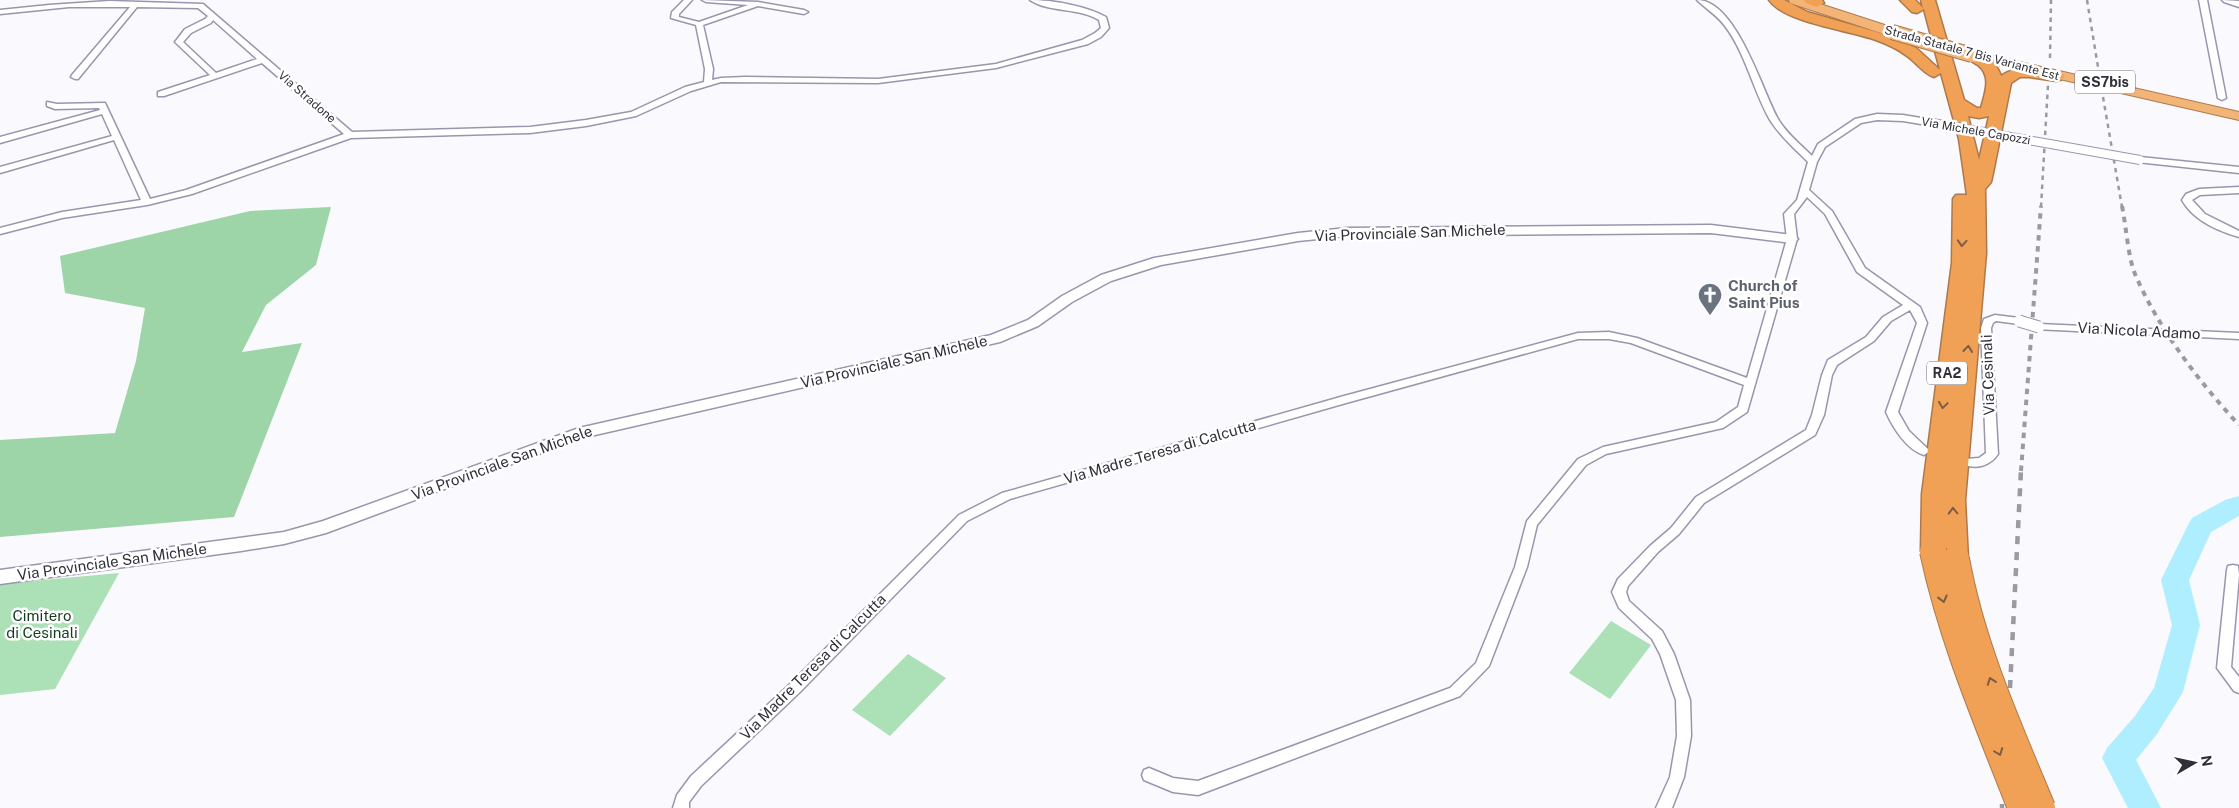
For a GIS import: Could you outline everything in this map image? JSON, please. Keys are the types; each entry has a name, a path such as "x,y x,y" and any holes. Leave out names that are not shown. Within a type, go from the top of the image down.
{"highway":[{"path":"1776,0 1789,10 1806,4 1892,34 1911,45 1931,35"},
{"name":"RA2","path":"1918,2 1955,100 1967,140 1976,188 1977,260 1956,450 1953,500 1945,555 1944,603 1958,647 2021,808"},
{"path":"1892,34 1924,60 1934,72"},
{"name":"Strada Statale 7 Bis Variante Est","path":"1892,34 2239,110"},
{"name":"RA2","path":"1931,35 1934,72 1959,167 1963,223 1957,303 1933,494 1945,555 1966,608 1980,652 2042,808"},
{"path":"1955,100 1970,111 1982,113 1988,110 1995,76 1993,70 1986,63 1972,53"},
{"name":"Strada Statale 7 Bis Variante Est","path":"1972,53 2057,76 2239,116"},
{"path":"1976,188 1982,182 1985,174 2004,82 2010,75 2021,72 2057,76"}],"street":[{"path":"688,0 675,14 675,18 699,24 758,4"},
{"path":"706,0 758,4 804,12"},
{"path":"0,231 62,215 147,202 189,192 350,135 530,130 586,123 633,114 708,83 745,79 878,81 955,72 996,66 1085,42 1098,36 1105,28 1103,19 1095,13 1083,9 1042,4 1034,0"},
{"path":"1701,0 1708,4 1732,27 1775,121 1813,162"},
{"path":"2203,0 2222,98"},
{"path":"2227,0 2239,4"},
{"path":"0,12 84,4 199,3"},
{"name":"Via Stradone","path":"199,3 350,135"},
{"path":"74,76 133,4"},
{"path":"212,15 208,21 188,32 179,42 215,76"},
{"path":"699,24 709,69 708,83"},
{"name":"Via Stradone","path":"160,94 263,60"},
{"path":"50,104 55,107 102,105 147,202"},
{"path":"0,140 105,111"},
{"name":"Via Michele Capozzi","path":"1792,240 1789,214 1803,196 1820,146 1858,121 1877,117 1927,122 2140,160 2239,170"},
{"path":"0,170 117,137"},
{"path":"2239,190 2199,192 2190,196 2188,200 2189,206 2198,213 2239,234"},
{"path":"1803,196 1829,214 1861,270 1910,305 1920,315 1922,324 1892,412 1896,423 1907,438 1924,451"},
{"name":"Via Provinciale San Michele","path":"0,577 284,538 368,513 579,433 995,338 1034,324 1067,299 1106,278 1159,260 1298,237 1347,232 1409,230 1711,229 1792,240"},
{"path":"1149,775 1165,784 1180,788 1198,788 1455,692 1482,666 1521,567 1531,524 1582,462 1603,451 1719,425 1743,409 1792,240"},
{"path":"1664,808 1677,777 1684,736 1683,700 1667,654 1657,635 1624,604 1619,592 1623,583 1654,549 1675,531 1700,500 1811,432 1818,415 1826,375 1832,363 1870,340 1887,319 1910,305"},
{"name":"Via Cesinali","path":"1968,462 1978,463 1986,461 1992,454 1986,328 1988,321 1994,318 2019,321 2039,327"},
{"name":"Via Nicola Adamo","path":"2039,327 2239,336"},
{"name":"Via Madre Teresa di Calcutta","path":"681,808 682,800 696,781 795,688 963,518 1006,496 1578,336 1604,334 1634,338 1686,361 1750,383"},
{"path":"2237,571 2224,668 2239,687"}],"green space":[{"path":"331,207 316,265 266,305 242,352 302,343 234,517 0,537 0,440 115,433 136,361 145,308 65,293 60,256 250,211"},
{"name":"Cimitero di Cesinali","path":"119,573 55,689 0,695 0,584"},
{"path":"1611,621 1651,645 1610,699 1569,673"},
{"path":"908,654 946,678 890,736 852,710"}],"waterway":[{"path":"2145,808 2118,758 2146,725 2168,692 2186,625 2175,580 2201,525 2239,506"}],"railway":[{"path":"2050,58 2051,0"},
{"path":"2087,0 2099,73"},
{"path":"2041,207 2048,85"},
{"path":"2103,97 2122,207"},
{"path":"2021,471 2041,206"},
{"path":"2122,206 2133,267 2144,294 2181,354 2209,391 2239,425"},
{"path":"2010,688 2021,470"}],"place":[{"name":"Church of Saint Pius","path":"1710,316"}]}
